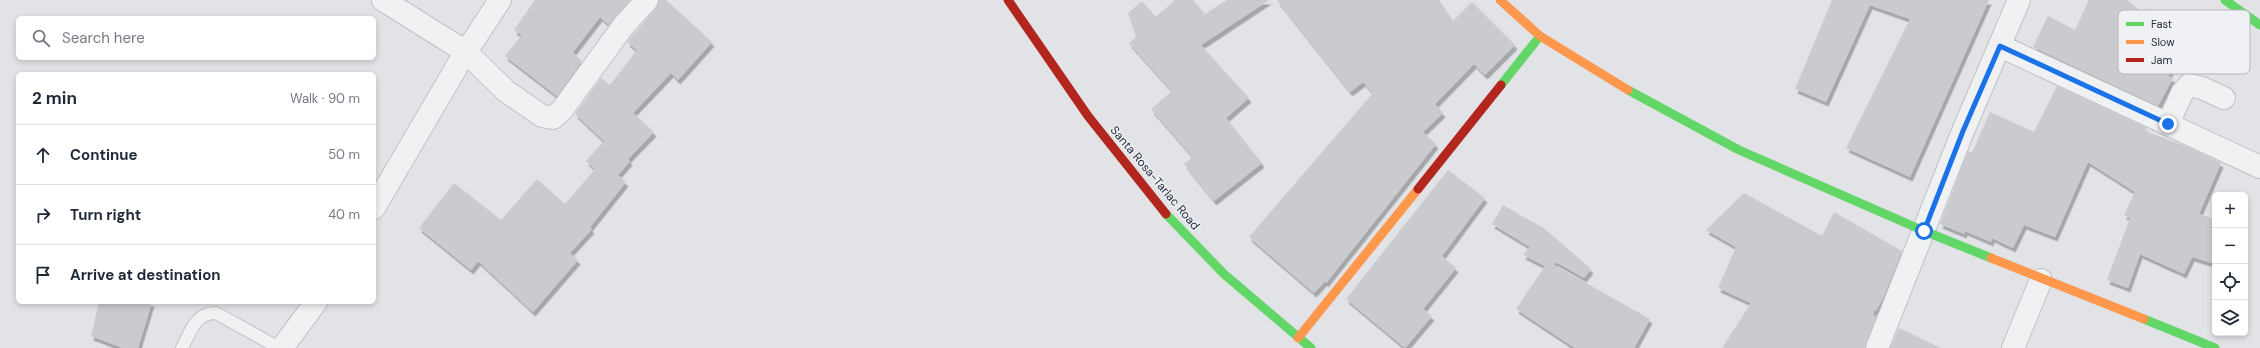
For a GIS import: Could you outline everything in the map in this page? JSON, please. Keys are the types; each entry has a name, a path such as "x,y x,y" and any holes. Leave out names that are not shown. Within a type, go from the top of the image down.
{"main road":[{"name":"Santa Rosa-Tarlac Road","path":"1008,0 1054,70 1146,190 1177,227 1213,263 1311,348"},
{"path":"1500,0 1540,36 1622,87 1739,150 1924,231 2041,280 2215,348"},
{"path":"2225,0 2240,10"},
{"path":"2250,17 2260,24"},
{"path":"1298,338 1540,36"}],"street":[{"path":"383,0 466,52 506,91 542,116 553,118 562,110 624,25 648,0"},
{"path":"376,205 466,52 500,0"},
{"path":"1877,348 1963,131 2019,0"},
{"path":"2000,46 2260,167"},
{"path":"2168,124 2182,93 2189,85 2202,88 2224,98"},
{"path":"2013,348 2041,280"},
{"path":"280,348 314,304"}],"lane":[{"path":"182,348 196,322 205,313 216,312 280,348"}],"building":[{"path":"535,0 630,0 609,25 600,17 573,52 582,61 557,96 505,56 522,35 514,30"},
{"path":"659,0 666,0 712,42 678,80 671,73 633,113 654,132 628,159 630,161 618,175 626,182 590,227 592,229 570,253 578,260 533,312 478,261 471,270 419,228 454,183 501,220 537,179 565,204 595,169 586,161 604,141 575,114 601,78 610,85 637,50 627,42 656,8"},
{"path":"1175,0 1193,0 1205,14 1227,0 1269,0 1201,45 1249,98 1226,118 1262,163 1214,201 1184,164 1193,157 1151,109 1172,91 1129,43 1136,37 1128,13 1142,1 1156,17"},
{"path":"1277,0 1439,0 1453,21 1472,2 1515,45 1485,75 1474,64 1435,104 1443,113 1423,132 1436,144 1326,283 1325,281 1314,293 1249,237 1373,93 1363,82 1350,92"},
{"path":"1832,0 1989,0 1910,177 1846,148 1910,19 1870,5 1826,102 1795,89"},
{"path":"2089,0 2127,0 2139,10 2118,10 2118,74 2169,74 2168,76 2173,78 2158,106 2033,47 2048,16 2075,30"},
{"path":"2057,86 2147,128 2145,131 2188,147 2221,163 2199,214 2212,218 2212,263 2192,257 2184,274 2140,254 2128,288 2107,280 2130,218 2124,215 2135,192 2088,162 2055,237 2024,225 2013,248 1992,238 1991,242 1965,231 1964,234 1940,224 1968,151 1972,153 1990,112 2034,132"},
{"path":"1448,170 1485,198 1442,256 1456,268 1423,309 1432,316 1405,348 1346,299"},
{"path":"1744,193 1822,236 1834,212 1902,251 1884,296 1876,311 1874,310 1873,315 1876,317 1865,348 1722,348 1751,303 1718,288 1736,247 1706,230"},
{"path":"1503,205 1545,229 1591,269 1584,278 1556,262 1554,265 1650,319 1634,348 1575,348 1516,309 1545,266 1523,255 1530,247 1492,224"},
{"path":"99,304 151,304 138,348 123,348 91,336"},
{"path":"1899,328 1941,348 1890,348"}],"traffic: fast":[{"path":"2225,0 2239,10"},
{"path":"2250,18 2260,25"},
{"path":"1501,85 1540,36"},
{"path":"1628,90 1739,150 1924,231 1991,258"},
{"path":"1166,214 1224,274 1311,348"},
{"path":"2144,319 2215,348"}],"traffic: slow":[{"path":"1500,0 1540,36 1628,90"},
{"path":"1298,338 1418,189"},
{"path":"1991,258 2144,319"}],"traffic: jam":[{"path":"1008,0 1088,116 1166,214"},
{"path":"1418,189 1501,85"}],"route":[{"path":"1924,231 1963,131 2000,46 2168,124"}]}
